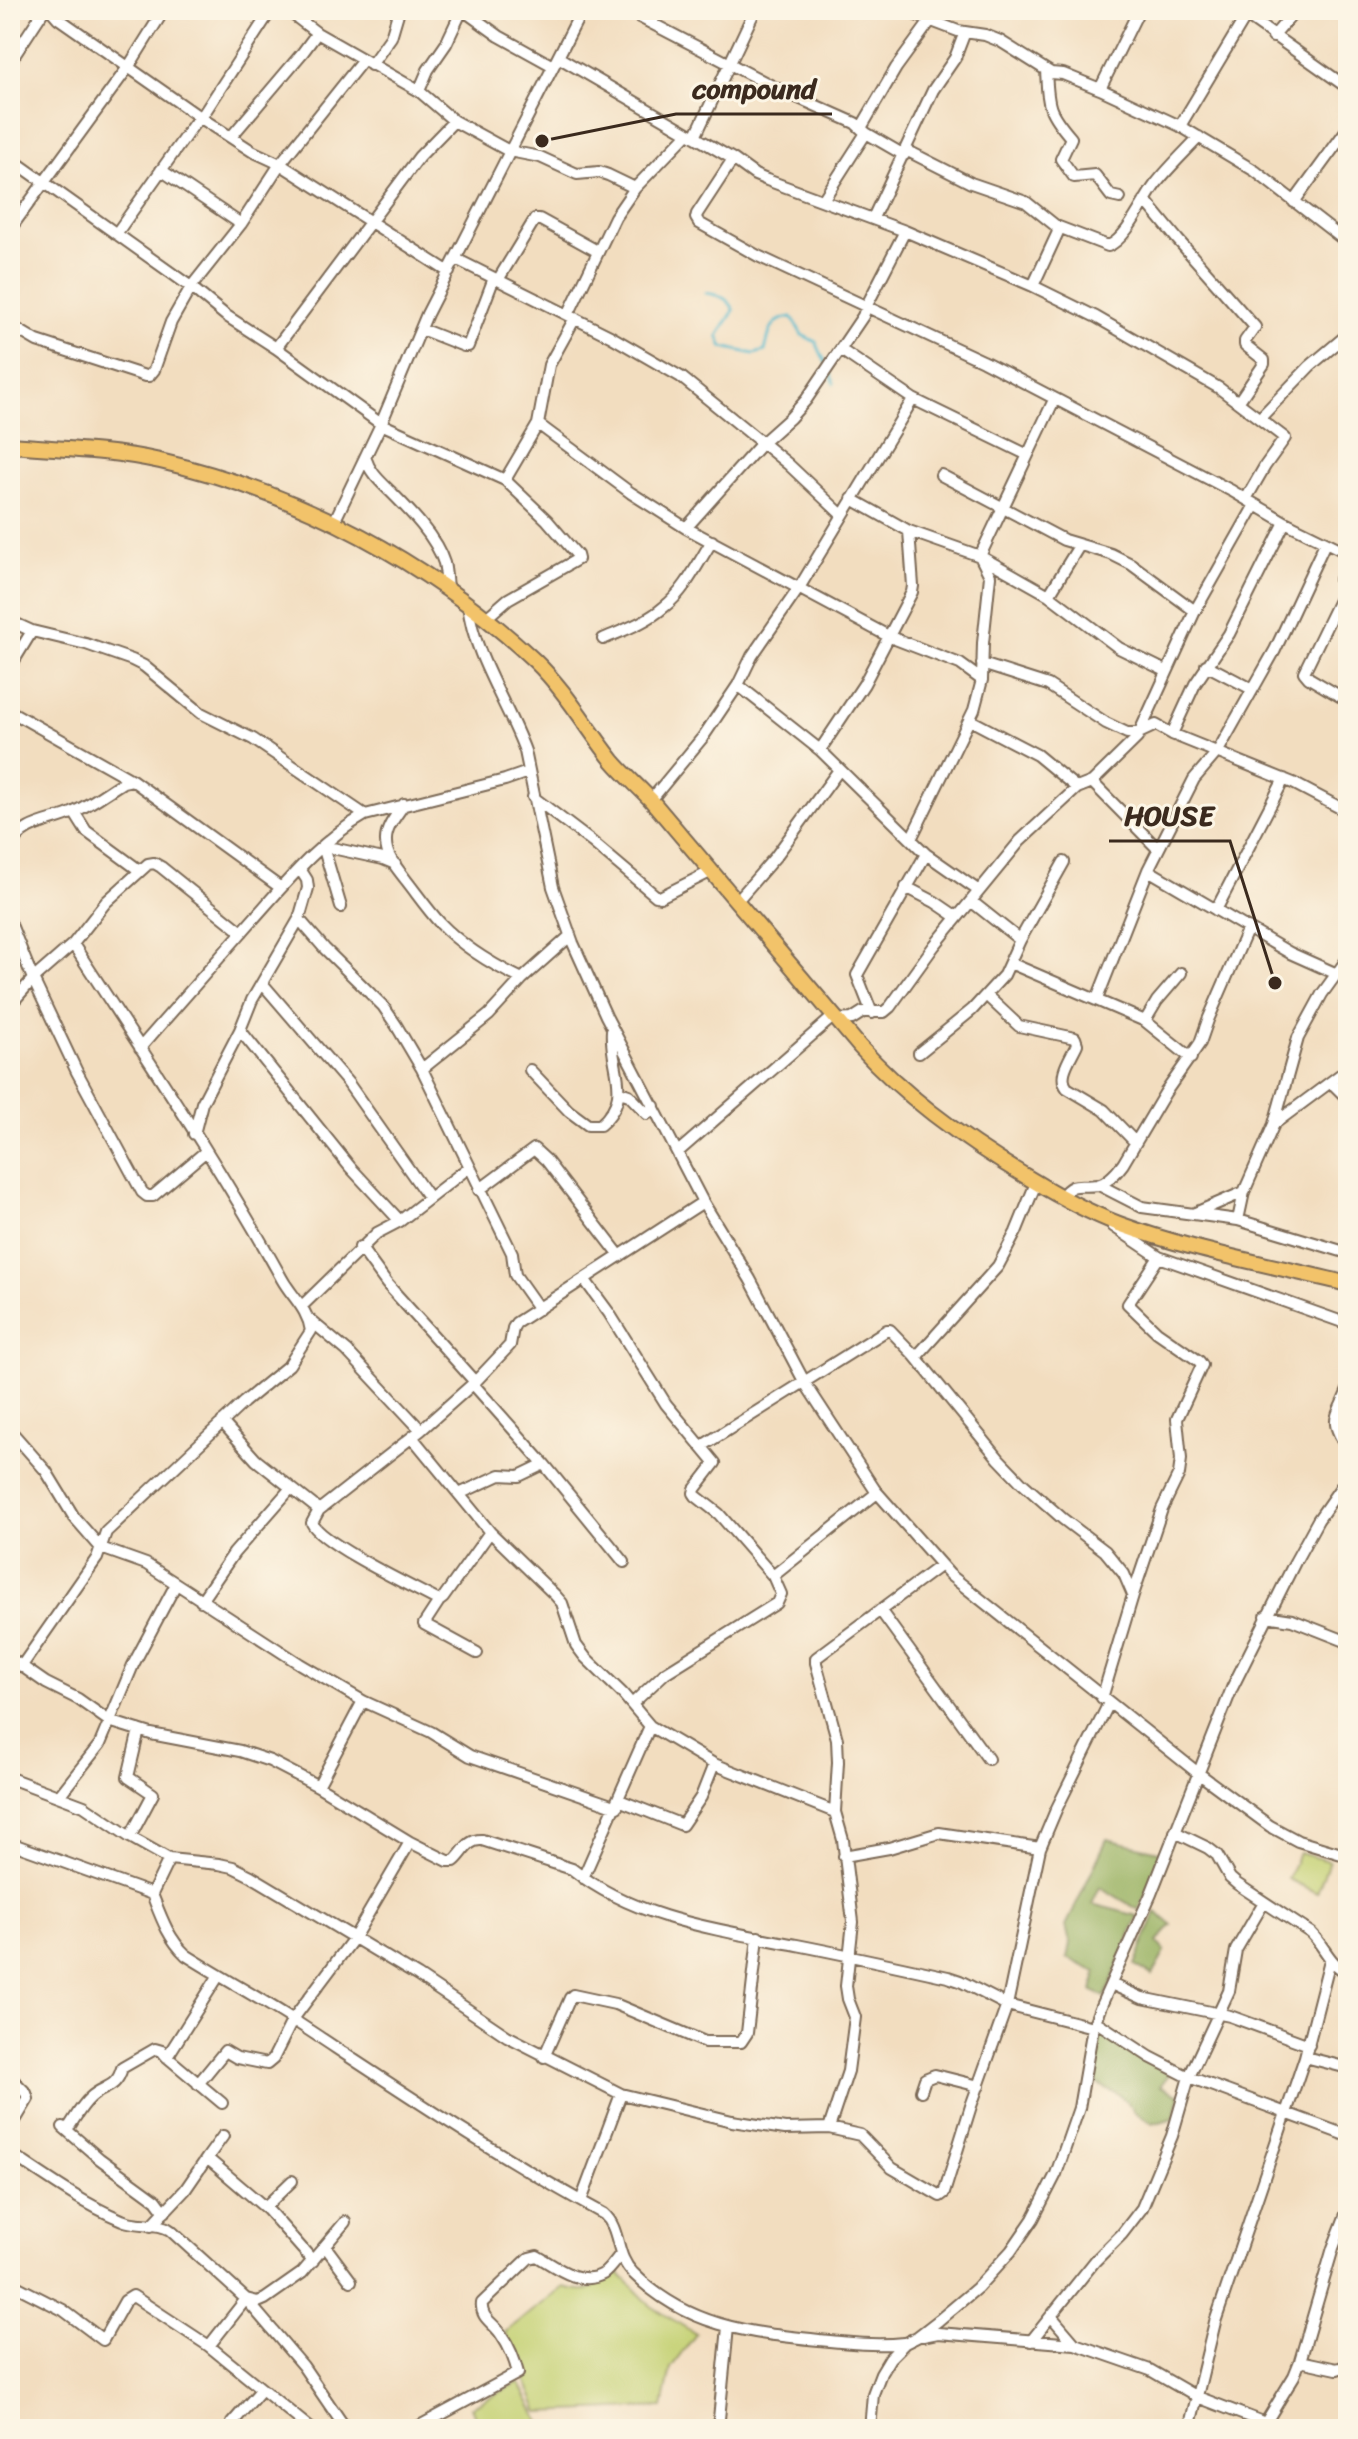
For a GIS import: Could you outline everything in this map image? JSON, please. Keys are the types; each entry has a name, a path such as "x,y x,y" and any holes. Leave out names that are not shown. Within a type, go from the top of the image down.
{"main road":[{"path":"10,445 159,461 204,473 277,497 334,522 447,588 543,670 616,765 651,800 875,1064 936,1117 999,1161 1094,1214 1171,1240 1348,1284"}],"street":[{"path":"10,62 44,10"},
{"path":"51,10 58,18 201,118 262,157 280,164 449,272"},
{"path":"10,229 129,66 164,10"},
{"path":"116,234 201,118 271,10"},
{"path":"287,10 317,33 419,91 454,121 509,151 540,157 577,174 599,172 635,188"},
{"path":"10,325 37,341 149,376 176,310 191,287 241,224 280,164 391,37 399,10"},
{"path":"419,91 463,10 499,36 556,62 692,135 755,175 905,231 1033,286 1096,317 1239,401 1285,438 1265,466 1251,502 1166,671 1137,738 1092,782 1077,788 1020,841 957,917 890,1007 884,1012 863,1012 852,1019 835,1018 679,1151"},
{"path":"334,522 381,424 421,329 582,10"},
{"path":"626,10 728,65 905,152 971,183 1026,202 1056,226 1108,246 1121,237 1164,173 1199,137"},
{"path":"652,23 658,10"},
{"path":"505,480 538,424 549,365 597,251 615,217 635,188 692,135 755,10"},
{"path":"903,10 1000,41 1051,73 1063,74 1100,89 1180,126 1255,171 1348,243"},
{"path":"1100,89 1139,10"},
{"path":"1273,37 1296,10"},
{"path":"1180,126 1242,13 1348,88"},
{"path":"823,200 896,68 931,20"},
{"path":"873,218 933,90 955,58 965,32"},
{"path":"231,137 317,33"},
{"path":"1046,70 1048,106 1071,138 1061,159 1074,177 1095,175 1111,196 1120,198"},
{"path":"276,348 419,157 454,121"},
{"path":"1294,202 1348,128"},
{"path":"10,158 381,424 505,480 547,520 578,559 508,599 485,619"},
{"path":"733,159 697,214 699,223 758,256 983,361 1348,553"},
{"path":"161,170 241,224"},
{"path":"1145,200 1255,327 1245,345 1264,360 1264,364 1239,401"},
{"path":"421,329 468,346 496,279 535,219 597,251"},
{"path":"1033,286 1058,232 1056,226"},
{"path":"686,528 762,443 806,400 863,316 905,231"},
{"path":"456,259 652,358 681,377 788,464 842,515"},
{"path":"1261,417 1303,372 1348,334"},
{"path":"841,350 913,399 1028,455"},
{"path":"651,800 698,744 738,685 759,645 799,588 913,399"},
{"path":"980,556 1054,400"},
{"path":"538,424 631,493 686,528 890,637 960,664 982,680"},
{"path":"365,457 375,477 413,515 435,546 445,567 447,588"},
{"path":"941,475 1079,546 1111,554 1131,564 1195,611"},
{"path":"852,499 909,531 980,556 1049,595 1106,640 1166,671"},
{"path":"1172,734 1195,684 1229,634 1285,522"},
{"path":"820,750 864,684 913,586 909,531"},
{"path":"603,639 666,606 712,541"},
{"path":"1097,999 1158,849 1194,779 1218,751 1275,650 1325,543"},
{"path":"1049,595 1079,546"},
{"path":"911,839 970,720 982,680 990,576 980,556"},
{"path":"1348,565 1340,579 1345,595 1304,672 1348,701"},
{"path":"468,605 474,638 525,751 553,887 570,936 613,1028 703,1202 750,1279 805,1383 877,1493 941,1565 980,1601 1198,1773 1270,1826 1298,1841 1346,1852"},
{"path":"10,621 32,631 86,644 144,666 201,713 253,739 365,815"},
{"path":"10,667 32,631"},
{"path":"982,664 1048,685 1127,733 1139,733 1156,725 1284,779 1348,812"},
{"path":"1206,665 1252,689"},
{"path":"738,685 820,750 926,854 979,891"},
{"path":"10,711 132,780 281,888"},
{"path":"970,720 1037,755 1077,788"},
{"path":"736,902 776,856 839,770"},
{"path":"140,1048 281,888 334,835 365,815 528,772"},
{"path":"1216,910 1284,779"},
{"path":"10,847 27,827 74,812 123,782 132,780"},
{"path":"1092,782 1158,849"},
{"path":"533,797 656,896 660,897 710,872"},
{"path":"404,804 385,839 395,864 431,913 449,931 498,967 522,979"},
{"path":"74,812 86,831 139,870"},
{"path":"323,846 395,864"},
{"path":"323,846 341,907"},
{"path":"872,1013 857,975 926,854"},
{"path":"919,1053 959,1022 1004,975 1064,862"},
{"path":"10,1005 33,979 73,944 100,909 148,864 161,867 242,932"},
{"path":"194,1134 202,1103 252,1000 299,919 308,888 300,869"},
{"path":"1148,870 1290,953 1337,974"},
{"path":"906,887 957,917"},
{"path":"971,901 1020,940"},
{"path":"299,919 383,1006 422,1069 512,1253 515,1275 539,1309"},
{"path":"10,922 77,1072 142,1192 153,1196 205,1152"},
{"path":"1099,1185 1116,1173 1200,1043 1248,928"},
{"path":"422,1069 489,1015 522,979 570,936"},
{"path":"73,944 194,1134 288,1291 310,1320 347,1351 416,1433 490,1532 562,1603 576,1645 650,1726 714,1764 835,1812"},
{"path":"1238,1220 1244,1192 1274,1124 1298,1038 1322,994 1348,958"},
{"path":"1010,963 1145,1021 1191,1058"},
{"path":"1145,1021 1181,973"},
{"path":"262,983 348,1083 429,1198"},
{"path":"986,995 1019,1026 1075,1038 1077,1044 1062,1077 1063,1084 1104,1110 1135,1142"},
{"path":"530,1070 569,1111 588,1125 600,1125 612,1115 620,1092 613,1028"},
{"path":"240,1030 350,1167 400,1221"},
{"path":"1274,1124 1348,1069"},
{"path":"1331,1082 1348,1099"},
{"path":"620,1092 629,1095 647,1114 654,1106"},
{"path":"479,1190 534,1149 546,1160 620,1256"},
{"path":"302,1306 360,1247 377,1233 400,1221 468,1168"},
{"path":"915,1356 998,1266 1036,1183"},
{"path":"1061,1197 1074,1185 1099,1185 1142,1207 1238,1220 1348,1253"},
{"path":"1195,1213 1244,1192"},
{"path":"439,1601 345,1550 315,1529 312,1523 319,1510 474,1383 510,1345 516,1323 703,1202"},
{"path":"1094,1214 1159,1257 1348,1324"},
{"path":"360,1247 387,1284 544,1464 624,1562"},
{"path":"10,1778 84,1806 169,1859 233,1867 264,1883 418,1976 507,2036 621,2094 732,2121 785,2129 829,2128 860,2135 892,2168 940,2196 944,2193 1007,2005 1040,1848 1105,1701 1133,1595 1162,1509 1179,1474 1181,1459 1177,1419 1202,1365 1157,1332 1128,1304 1159,1257"},
{"path":"584,1279 678,1421 715,1463 694,1493 719,1514 773,1576 781,1594 781,1600 777,1603 665,1673 632,1704"},
{"path":"21,1667 97,1558 106,1532 222,1422 289,1365 311,1331 310,1320"},
{"path":"702,1446 887,1330 915,1356 1022,1483 1105,1551 1124,1574 1133,1595"},
{"path":"1348,1390 1335,1421 1335,1429 1348,1449"},
{"path":"222,1422 256,1460 319,1510"},
{"path":"10,1430 46,1471 74,1517 101,1548 146,1564 300,1664 363,1701 431,1732 480,1761 682,1825 701,1797 714,1764"},
{"path":"459,1494 500,1475 519,1476 544,1464"},
{"path":"10,1843 152,1894 168,1933 186,1955 293,2019 481,2142 610,2219 620,2255 632,2273 672,2306 728,2327 765,2335 879,2346 905,2343 917,2337 977,2288 1017,2244 1033,2219 1069,2142 1079,2108 1094,2024 1151,1894 1232,1688 1266,1616 1318,1520 1348,1477"},
{"path":"201,1601 234,1553 291,1488"},
{"path":"773,1576 877,1493"},
{"path":"477,1653 424,1624 490,1532"},
{"path":"829,2128 848,2071 855,2017 846,1986 852,1913 843,1840 835,1812 837,1739 816,1658 941,1565"},
{"path":"59,1796 100,1744 139,1652 176,1584"},
{"path":"880,1610 988,1759"},
{"path":"1266,1616 1292,1620 1348,1642"},
{"path":"10,1658 109,1721 256,1755 318,1786 410,1842 448,1861 454,1861 469,1842 482,1840 572,1869 583,1878 643,1909 708,1928 948,1977 1007,2005 1094,2024 1189,2077 1348,2136"},
{"path":"318,1786 363,1701"},
{"path":"583,1878 650,1726"},
{"path":"130,1837 153,1794 128,1777 139,1730"},
{"path":"1175,1832 1217,1855 1230,1878 1311,1933 1321,1943 1330,1960 1348,1973"},
{"path":"844,1856 889,1848 939,1833 1040,1848"},
{"path":"198,2084 225,2051 237,2058 267,2064 273,2059 293,2019 354,1938 410,1842"},
{"path":"152,1894 169,1859"},
{"path":"1031,2341 1142,2208 1172,2136 1189,2077 1229,1991 1236,1950 1264,1902"},
{"path":"544,2057 573,1995 615,2004 705,2042 741,2042 747,2033 758,1937"},
{"path":"1189,2429 1220,2305 1309,2045 1330,1960"},
{"path":"167,2057 219,1975"},
{"path":"1111,1984 1142,1998 1218,2014 1309,2045"},
{"path":"165,2212 156,2200 100,2159 65,2128 91,2096 113,2086 120,2078 122,2068 155,2049 162,2051 222,2103"},
{"path":"1305,2057 1348,2068"},
{"path":"921,2091 925,2079 935,2075 979,2086"},
{"path":"10,2077 28,2099 10,2129"},
{"path":"581,2201 621,2094"},
{"path":"151,2226 191,2183 223,2136"},
{"path":"10,2153 123,2221 164,2226 170,2230 246,2299 303,2366 346,2429"},
{"path":"207,2158 265,2207 313,2261"},
{"path":"265,2207 292,2181"},
{"path":"1266,2422 1300,2361 1333,2248 1348,2209"},
{"path":"246,2299 258,2302 265,2299 302,2273 345,2222"},
{"path":"325,2246 351,2281"},
{"path":"414,2429 518,2373 501,2333 481,2309 482,2303 529,2258 537,2256 571,2276 583,2277 604,2274 620,2255"},
{"path":"10,2283 63,2310 103,2340 125,2301 133,2296 209,2346 311,2429"},
{"path":"209,2346 246,2299"},
{"path":"1051,2316 1075,2344"},
{"path":"938,2333 939,2320"},
{"path":"718,2429 728,2327"},
{"path":"917,2337 938,2333 1075,2344 1150,2370 1195,2396 1281,2429"},
{"path":"870,2429 873,2394 886,2364 905,2343"},
{"path":"879,2346 886,2364"},
{"path":"1300,2361 1337,2369 1348,2361"},
{"path":"231,2429 232,2423 262,2389"}],"green space":[{"path":"1107,1839 1163,1852 1139,1910 1100,1887 1092,1904 1138,1916 1105,1997 1092,1991 1096,1972 1067,1958 1070,1943 1066,1926"},
{"path":"1299,1853 1329,1861 1317,1893 1288,1879"},
{"path":"1156,1912 1172,1925 1157,1942 1165,1952 1152,1975 1135,1965"},
{"path":"1096,2028 1170,2073 1160,2086 1180,2095 1174,2118 1153,2124 1135,2112 1120,2095 1091,2081"},
{"path":"619,2273 651,2306 696,2334 671,2368 663,2407 539,2412 505,2332 564,2287 589,2289"},
{"path":"519,2382 544,2429 480,2429 471,2407"}],"waterway":[{"path":"706,293 726,299 734,310 718,336 723,347 754,354 765,351 775,324 792,317 802,335 816,342 827,366"},
{"path":"830,373 834,383"}],"place":[{"name":"compound","path":"542,141"},
{"name":"HOUSE","path":"1275,983"}]}
